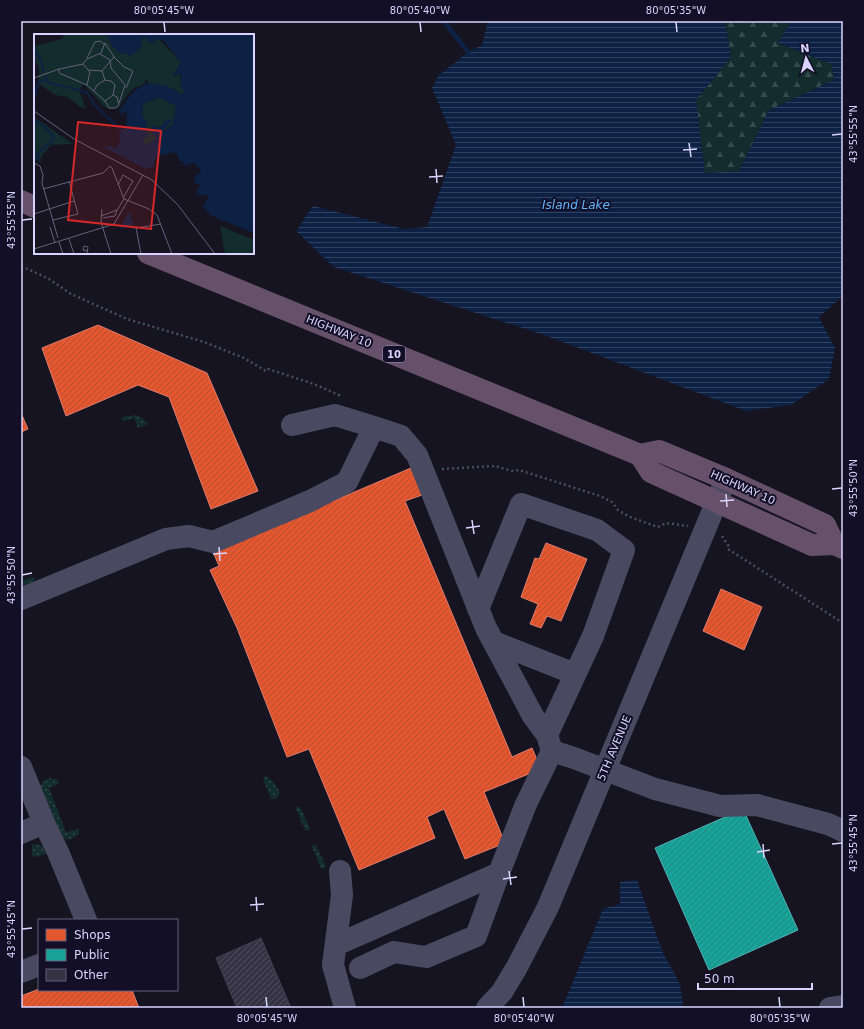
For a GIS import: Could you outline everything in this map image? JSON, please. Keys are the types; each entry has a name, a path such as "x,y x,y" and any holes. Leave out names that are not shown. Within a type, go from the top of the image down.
{"highway":[{"path":"21,201 34,206"},
{"name":"HIGHWAY 10","path":"150,254 640,455 659,451 726,479 824,525 839,546"},
{"name":"HIGHWAY 10","path":"640,455 651,472 812,545 839,546"}],"street":[{"path":"292,426 335,415 402,436 417,455 478,609 533,716 549,743 574,758 655,789 720,806 757,805 828,824 843,831"},
{"path":"21,599 166,539 189,536 213,542 310,501 347,482 374,427"},
{"name":"5TH AVENUE","path":"487,1008 502,992 517,967 548,907 726,479"},
{"path":"360,968 394,952 426,957 476,936 575,674 593,636 624,550 597,530 521,504 478,609"},
{"path":"494,642 575,674"},
{"path":"21,767 86,919"},
{"path":"21,833 44,823"},
{"path":"340,871 342,895 333,966 345,1008"},
{"path":"336,945 499,873"},
{"path":"383,925 394,952"},
{"path":"21,972 38,965"},
{"path":"830,1008 843,1006"}],"path":[{"path":"21,267 49,279 71,294 127,319 204,342 244,358 266,371 268,369 314,384 346,399"},
{"path":"438,468 444,470 495,466 519,470 600,496 612,502 618,510 630,517 658,527 666,523 719,532 728,545 728,549 843,623"}],"green space":[{"path":"722,21 791,21 778,43 831,64 834,80 769,110 739,171 705,173 696,100 731,57 726,27"},
{"path":"136,415 149,424 138,428 134,418 124,421 122,419 123,417"},
{"path":"32,577 35,579 34,583 21,589 21,581"},
{"path":"265,776 274,783 278,789 280,794 276,799 271,799 263,779"},
{"path":"50,778 56,779 60,783 49,788 66,832 78,829 79,834 73,838 62,839 40,787 43,781"},
{"path":"297,806 300,807 310,828 308,831 305,830 296,809"},
{"path":"35,844 48,850 48,853 37,857 32,856 32,845"},
{"path":"313,845 316,845 326,866 324,869 321,868 312,847"}],"water":[{"name":"Island Lake","path":"488,21 722,21 726,27 731,57 696,100 705,173 739,171 769,110 834,80 831,64 778,43 791,21 843,21 843,296 819,317 835,348 829,379 791,405 746,411 544,335 334,267 296,231 313,206 404,229 427,227 456,145 432,88 438,76 468,52 482,45"},
{"path":"637,880 662,951 680,984 683,1005 678,1008 562,1008 603,909 620,904 620,882"}],"building: Shops":[{"path":"98,325 207,373 258,491 211,509 169,397 138,385 66,416 42,348"},
{"path":"21,413 28,429 21,432"},
{"path":"411,468 422,495 405,501 512,757 532,748 541,769 484,792 505,843 465,859 444,809 427,817 435,838 359,870 309,749 287,757 237,628 210,570 219,566 213,552"},
{"path":"546,543 587,559 561,621 547,616 541,628 530,624 538,604 521,597 535,558 539,559"},
{"path":"721,589 762,607 744,650 703,631"},
{"path":"38,989 38,991 132,991 139,1008 21,1008 21,996"}],"building: Public":[{"path":"743,809 798,930 709,970 655,848"}],"building: Other":[{"path":"261,938 291,1008 237,1008 216,958"}],"waterway":[{"path":"444,21 468,52"}]}
